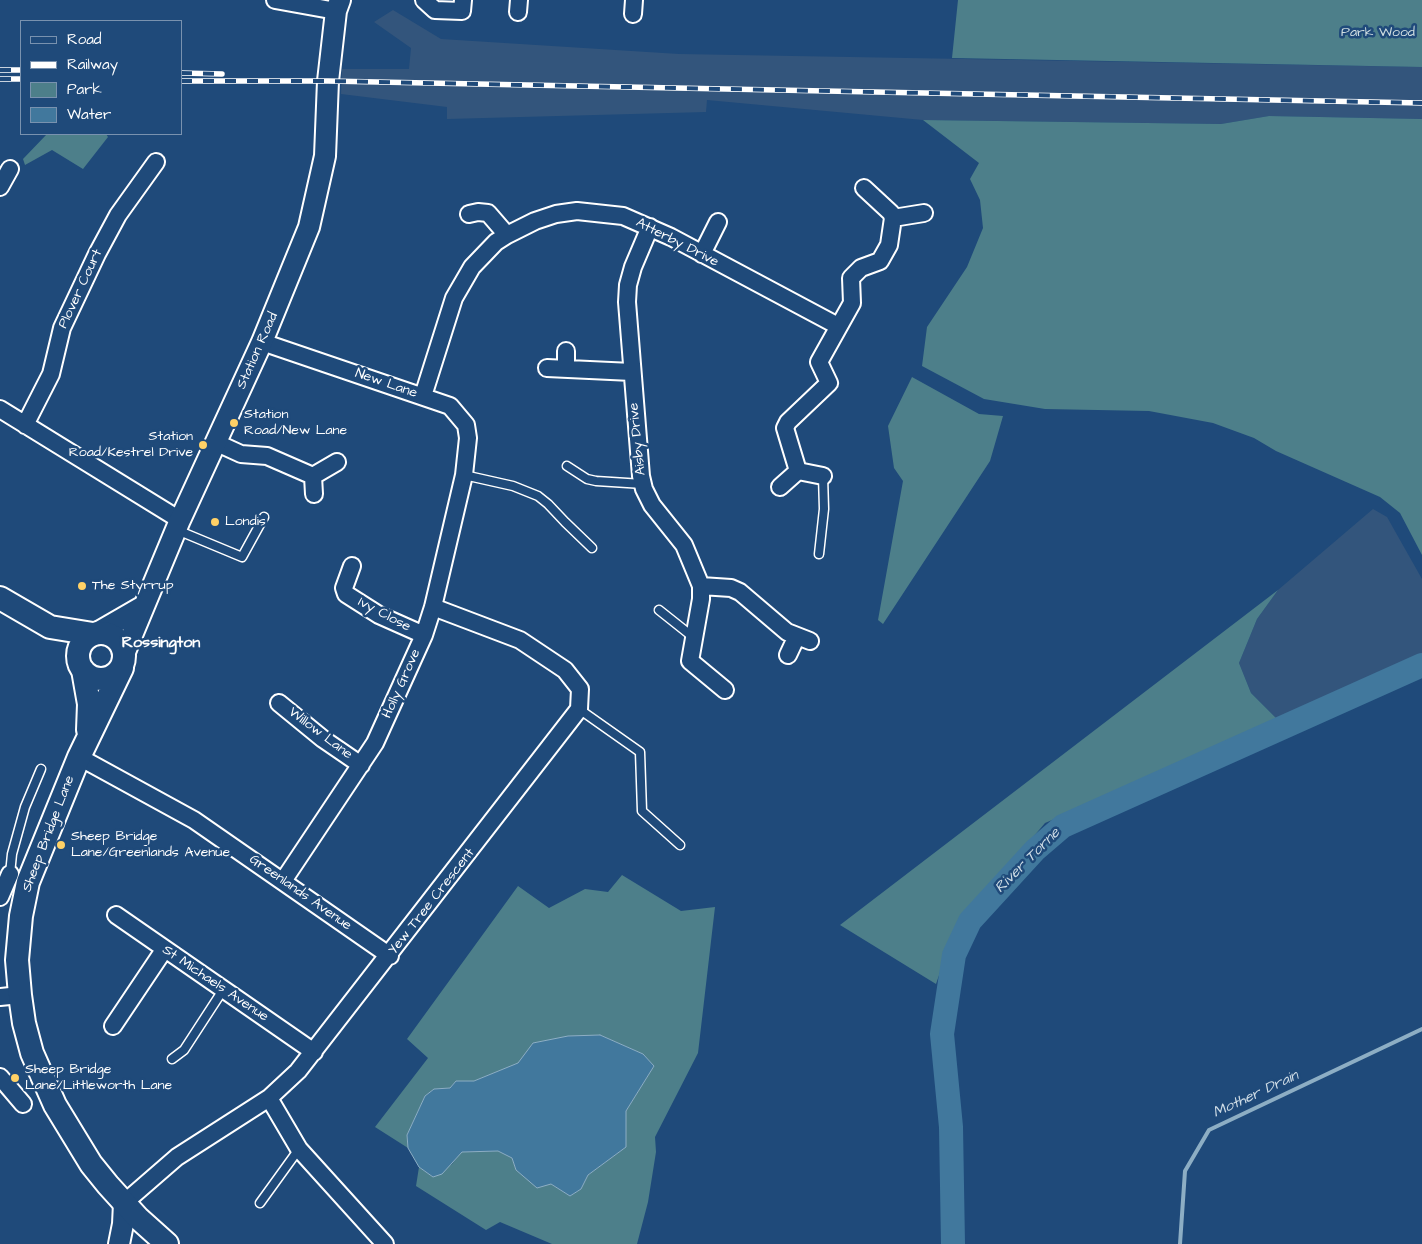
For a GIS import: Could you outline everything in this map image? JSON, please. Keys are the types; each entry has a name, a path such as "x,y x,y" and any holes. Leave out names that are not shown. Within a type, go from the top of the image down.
{"main road":[{"path":"0,598 50,628 81,667 96,679 110,678 124,660 116,638 104,633 50,628"},
{"path":"81,667 79,648 83,641 95,633"},
{"name":"Sheep Bridge Lane","path":"124,660 83,748 13,875 21,916 18,952 10,996 24,1022 32,1052 54,1105 91,1164 124,1202 167,1244"},
{"name":"Sheep Bridge Lane","path":"81,667 89,704 83,748"}],"street":[{"path":"275,0 338,6"},
{"path":"424,0 435,10 462,11 463,0"},
{"name":"Station Road","path":"124,660 142,607 262,342 309,228 325,156 328,81 338,6"},
{"name":"Plover Court","path":"25,425 51,374 62,328 97,254 118,215 156,162"},
{"path":"0,186 10,169"},
{"path":"798,470 785,428 788,422 829,384 819,362 852,304 851,278 861,268 880,261 886,255 893,218 892,213 864,188"},
{"name":"Atterby Drive","path":"423,396 454,298 462,281 496,242 507,235 535,221 577,211 623,216 650,227 838,326"},
{"path":"469,214 478,212 488,213 507,235"},
{"path":"893,218 924,213"},
{"path":"702,254 718,222"},
{"name":"Aisby Drive","path":"650,227 628,285 632,372 642,484 652,505 684,545 701,586"},
{"name":"New Lane","path":"262,342 450,406 466,425 468,438 465,469"},
{"path":"566,351 566,369"},
{"path":"547,368 632,372"},
{"path":"0,409 179,525"},
{"path":"217,443 241,454 266,456 314,476"},
{"path":"314,476 336,462"},
{"name":"Holly Grove","path":"283,881 375,743 424,635 433,607 465,469"},
{"path":"798,470 823,476"},
{"path":"780,487 798,470"},
{"path":"314,476 314,494"},
{"name":"Ivy Close","path":"352,566 344,588 346,594 379,615 424,635"},
{"path":"725,690 690,661 693,637 702,599 701,586 731,588 740,592 787,632 803,639 788,655"},
{"path":"95,633 142,607"},
{"path":"433,607 520,640 566,670 580,689 579,709"},
{"name":"Willow Lane","path":"279,703 323,739 361,765"},
{"name":"Yew Tree Crescent","path":"124,1202 177,1156 269,1098 289,1082 390,956 579,709"},
{"name":"Greenlands Avenue","path":"83,748 194,820 390,956"},
{"path":"0,897 13,875"},
{"name":"St Michaels Avenue","path":"116,916 314,1052"},
{"path":"113,1026 164,950"},
{"path":"0,1077 23,1104"},
{"path":"269,1098 299,1149 384,1244"},
{"path":"119,1244 123,1224 124,1202"}],"lane":[{"path":"567,466 587,479 642,484"},
{"path":"465,469 538,496 592,548"},
{"path":"819,554 825,501 823,476"},
{"path":"179,525 242,557 264,518"},
{"path":"659,610 693,637"},
{"path":"579,709 640,752 642,811 680,845"},
{"path":"13,875 12,854 25,807 41,769"},
{"path":"172,1059 184,1050 223,990"},
{"path":"260,1203 299,1149"}],"shaded area":[{"path":"393,10 441,39 679,54 1422,67 1422,119 1269,116 1221,124 923,120 707,100 706,112 447,119 447,107 341,94 342,69 409,69 411,48 374,22"},
{"path":"1373,509 1387,517 1422,579 1422,663 1282,724 1251,693 1239,663 1257,619 1278,590"}],"green space":[{"name":"Park Wood","path":"958,0 1422,0 1422,67 952,58"},
{"path":"1269,116 1422,119 1422,555 1400,513 1380,497 1276,451 1254,438 1213,423 1149,411 1045,409 984,399 922,366 927,327 967,267 983,228 980,200 970,179 979,163 923,120 1221,124"},
{"path":"46,135 107,135 108,137 83,169 52,150 25,165 23,159"},
{"path":"912,377 979,414 1003,416 990,461 883,624 878,620 903,481 894,468 888,426"},
{"path":"1278,590 1257,619 1239,663 1251,693 1282,724 1045,823 955,929 936,984 840,925"},
{"path":"622,875 681,911 715,907 698,1053 655,1137 656,1152 648,1202 637,1244 552,1244 500,1222 486,1230 416,1186 419,1167 433,1177 452,1164 461,1152 498,1151 512,1158 516,1170 551,1184 570,1196 581,1189 588,1175 626,1147 626,1111 654,1066 643,1054 600,1035 533,1043 519,1063 474,1081 456,1081 450,1088 434,1089 425,1096 407,1135 408,1148 375,1127 428,1058 407,1039 518,886 549,908 585,889 608,892"}],"water":[{"path":"600,1035 643,1054 654,1066 626,1111 626,1147 588,1175 581,1189 570,1196 551,1184 537,1188 516,1170 512,1158 498,1151 462,1152 442,1174 433,1177 419,1167 408,1148 407,1135 425,1096 434,1089 450,1088 456,1081 474,1081 518,1063 533,1043 568,1036"}],"waterway":[{"name":"River Torne","path":"953,1244 951,1127 942,1034 954,955 970,921 1035,850 1063,826 1422,665"},
{"name":"Mother Drain","path":"1180,1244 1185,1171 1209,1130 1422,1029"}],"railway":[{"path":"0,70 20,70"},
{"path":"182,73 222,74"},
{"path":"0,79 20,79"},
{"path":"182,81 328,81 1422,103"}],"place":[{"name":"Station Road/New Lane","path":"234,423"},
{"name":"Station Road/Kestrel Drive","path":"203,445"},
{"name":"Londis","path":"215,522"},
{"name":"The Styrrup","path":"82,586"},
{"name":"Sheep Bridge Lane/Greenlands Avenue","path":"61,845"},
{"name":"Sheep Bridge Lane/Littleworth Lane","path":"15,1078"}],"district":[{"name":"Rossington","path":"161,644"}]}
